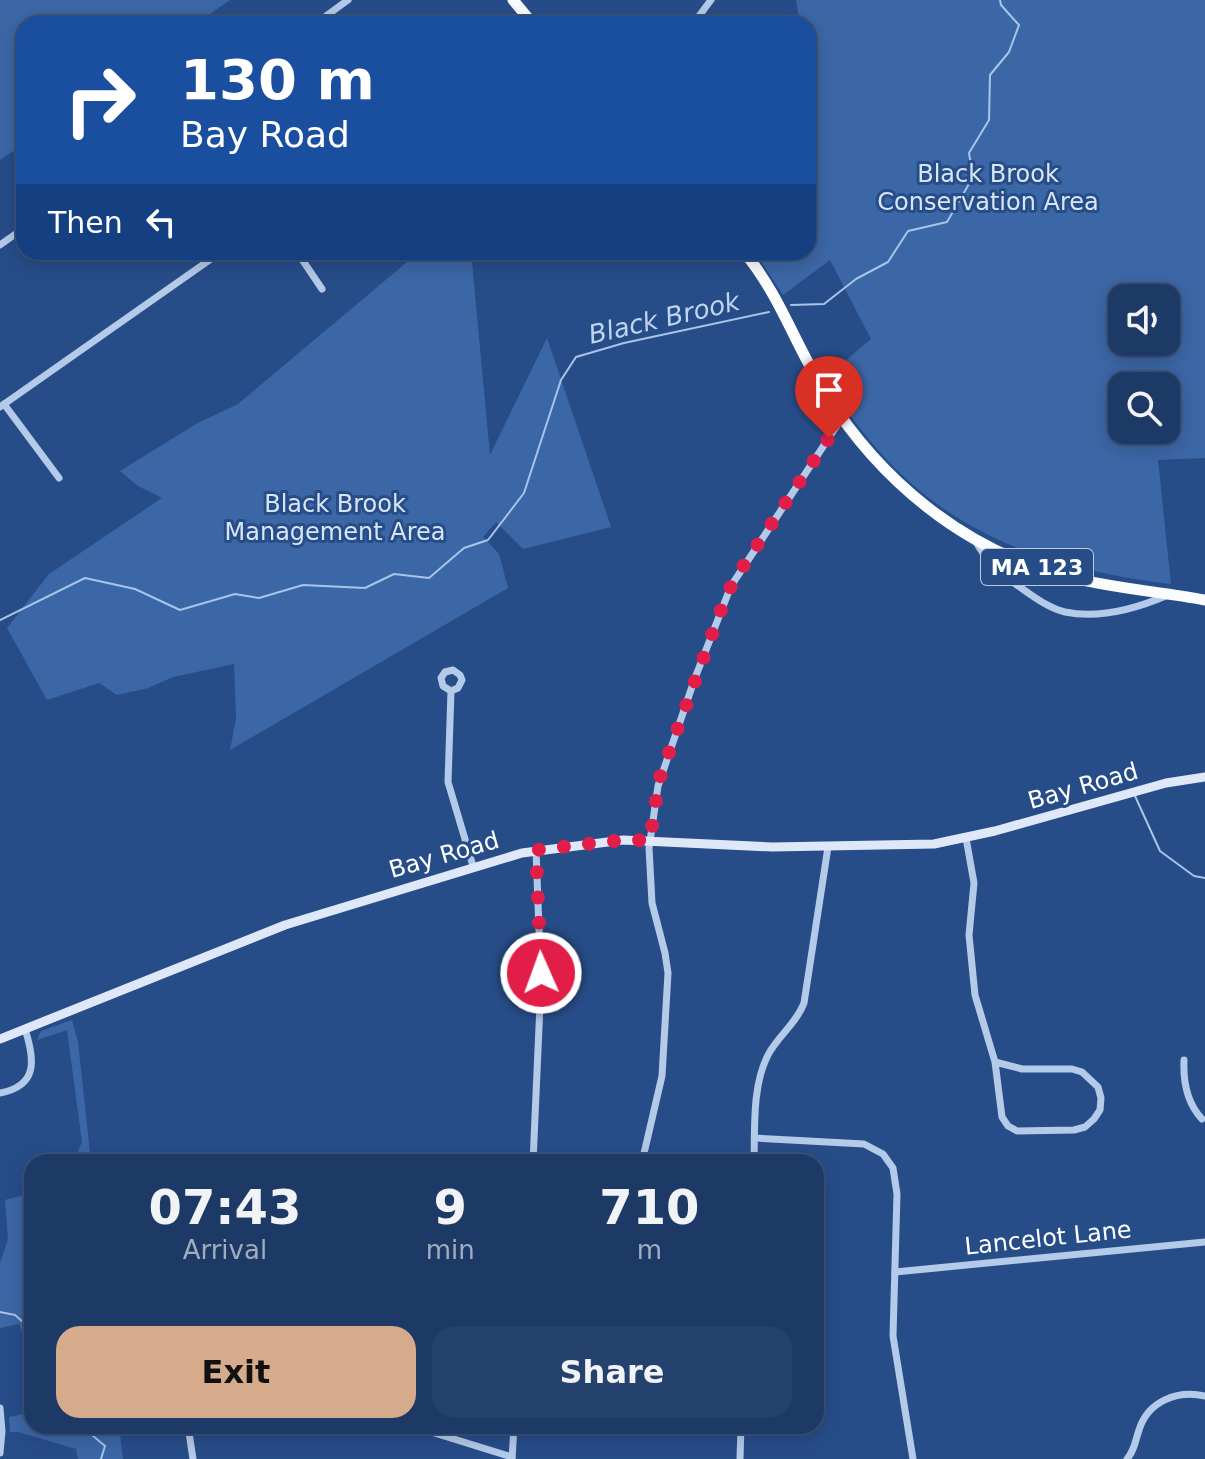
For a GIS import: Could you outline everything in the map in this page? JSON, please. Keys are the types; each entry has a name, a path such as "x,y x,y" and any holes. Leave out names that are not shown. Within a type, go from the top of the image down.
{"highway":[{"path":"513,0 526,16"},
{"name":"MA 123","path":"750,260 772,290 817,379 861,445 894,479 932,511 974,538 1059,575 1205,600"}],"main road":[{"name":"Bay Road","path":"0,1039 285,925 473,866 536,850 650,840 754,847 913,846 966,838 1166,783 1205,777"}],"street":[{"path":"329,16 348,0"},
{"path":"59,478 2,405 210,260"},
{"path":"302,260 322,289"},
{"path":"644,1154 662,1076 668,973 652,910 650,840 659,780 731,586 842,418"},
{"path":"974,538 986,560 1001,574 1049,606 1064,612 1117,610 1171,594"},
{"path":"451,691 448,782 473,866"},
{"path":"966,838 974,883 969,935 976,1005 995,1062 1002,1117 1017,1131 1074,1130 1085,1127 1100,1110 1098,1087 1082,1072 1072,1069 1022,1069 995,1062"},
{"path":"754,1154 757,1100 763,1068 772,1049 799,1014 806,998 828,847"},
{"path":"533,1154 541,982 536,850"},
{"path":"0,1093 22,1085 30,1072 32,1057 25,1029"},
{"path":"1184,1060 1187,1093 1194,1110 1202,1119"},
{"path":"755,1138 848,1141 871,1146 891,1163 896,1180 894,1342 913,1459"},
{"name":"Lancelot Lane","path":"895,1272 1205,1242"},
{"path":"1127,1459 1136,1446 1144,1417 1156,1405 1168,1397 1182,1394 1205,1396"},
{"path":"0,1408 0,1453"},
{"path":"189,1434 193,1459"},
{"path":"437,1434 512,1458 514,1434"},
{"path":"740,1459 741,1434"}],"green space":[{"path":"0,0 230,0 207,16 16,16 16,149 0,160"},
{"name":"Black Brook Conservation Area","path":"796,0 1205,0 1205,458 1158,460 1171,584 1115,576 1015,547 971,526 930,498 892,465 857,425 826,377 871,339 830,260 783,295 760,260 816,260 816,16 799,16"},
{"name":"Black Brook Management Area","path":"409,260 472,260 490,455 547,338 611,527 523,549 496,522 483,537 499,554 508,588 230,750 236,719 234,664 173,677 148,688 117,695 99,683 47,700 7,628 49,574 162,498 138,486 120,471 196,424 238,404"},
{"path":"72,1020 78,1042 90,1154 77,1154 82,1142 67,1030 37,1040 41,1031"},
{"path":"24,1195 24,1337 19,1324 0,1328 0,1263 8,1239 5,1200"},
{"path":"24,1414 24,1434 10,1432 9,1417"},
{"path":"25,1434 120,1434 123,1459 78,1459 76,1449"}],"waterway":[{"name":"Black Brook","path":"791,305 824,304 856,279 888,262 908,231 947,222 973,177 969,153 989,120 990,75 1009,52 1019,25 1000,0"},
{"name":"Black Brook","path":"0,620 85,578 135,589 180,610 235,594 259,598 303,585 365,588 394,574 429,578 464,548 488,540 524,493 561,380 576,357 624,343 769,312"},
{"path":"1135,796 1160,851 1194,876 1205,878"},
{"path":"0,1312 15,1315 24,1323"},
{"path":"88,1434 105,1446 101,1459"}],"route":[{"path":"541,973 536,850 564,845 650,840 659,780 725,599 734,580 829,438"}]}
